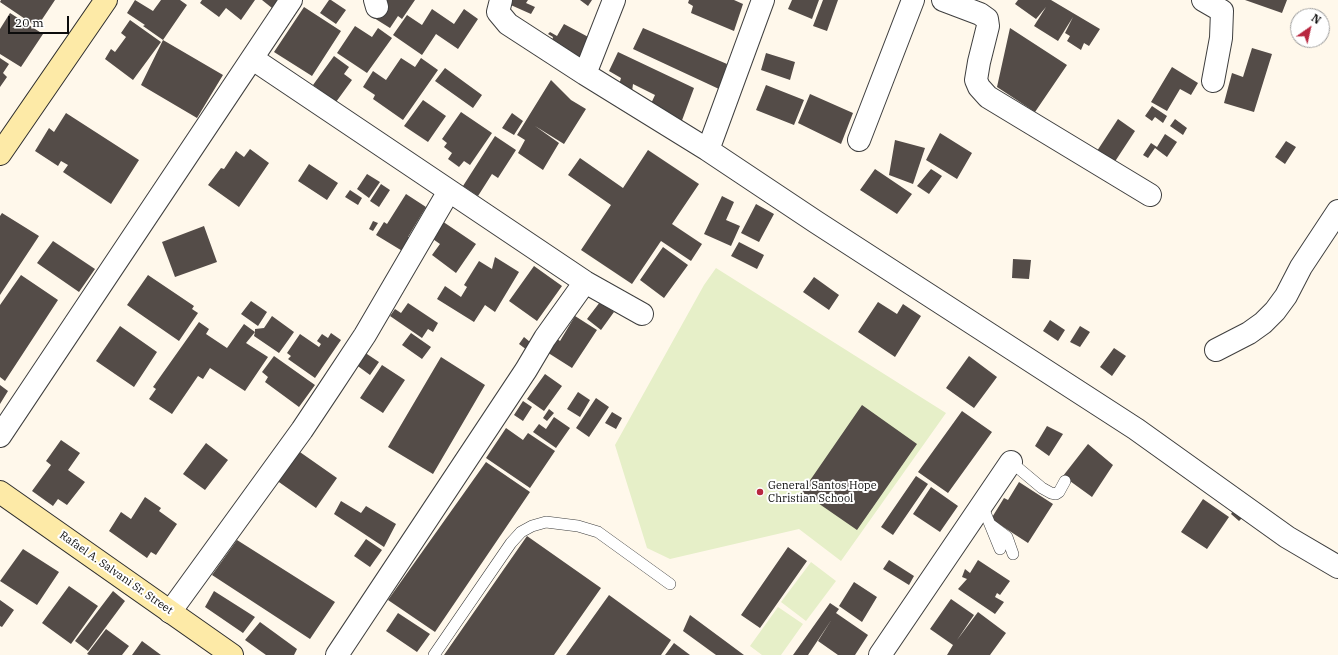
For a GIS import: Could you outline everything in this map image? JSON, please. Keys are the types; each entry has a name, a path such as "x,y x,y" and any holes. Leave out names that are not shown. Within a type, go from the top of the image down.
{"street":[{"path":"0,154 106,0"},
{"path":"0,436 291,0"},
{"path":"501,0 498,12 508,24 584,74 708,150 822,226 1136,429 1286,537 1338,567"},
{"path":"584,74 614,0"},
{"path":"708,150 763,0"},
{"path":"859,140 913,0"},
{"path":"943,0 980,14 987,19 988,26 976,80 979,88 988,97 1150,195"},
{"path":"1203,0 1224,6 1221,38 1213,81"},
{"path":"253,59 585,282 642,314"},
{"path":"170,612 302,430 334,382 365,335 449,191"},
{"path":"1216,350 1249,333 1263,323 1275,311 1286,296 1301,268 1338,211"},
{"path":"337,655 526,370 545,338 585,282"},
{"path":"880,655 1011,462"},
{"name":"Rafael A. Salvani Sr. Street","path":"0,492 232,655"}],"lane":[{"path":"1011,462 1042,488 1051,493 1056,494 1059,492 1065,481"},
{"path":"982,504 1000,549"},
{"path":"434,655 511,543 521,532 532,526 546,522 578,526 598,532 670,584"},
{"path":"990,525 1007,537 1013,554"}],"green space":[{"path":"716,268 946,413 841,561 799,529 670,559 647,548 615,445 704,285"},
{"path":"811,562 836,581 806,621 781,602"},
{"path":"778,607 803,624 781,655 762,655 750,646"}],"building":[{"path":"1,0 55,0 37,27 0,2"},
{"path":"135,0 153,11 161,0 180,0 187,5 163,40 143,26 145,25 127,13"},
{"path":"202,0 255,0 241,20 226,8 219,17 200,3"},
{"path":"262,0 278,0 272,8"},
{"path":"329,0 346,10 336,24 320,13"},
{"path":"380,0 415,0 402,19 398,16 390,28 374,18 384,3"},
{"path":"505,0 528,0 526,3 535,7 531,14 504,2"},
{"path":"580,0 592,0 588,6"},
{"path":"689,0 734,0 743,4 734,31 691,13 693,6 688,3"},
{"path":"792,0 819,0 812,19 788,9"},
{"path":"823,0 838,0 827,31 813,26"},
{"path":"1018,0 1051,0 1100,29 1089,46 1084,43 1081,50 1067,41 1070,36 1065,33 1073,17 1058,41 1034,26 1046,7 1036,19 1015,4"},
{"path":"1245,0 1287,0 1282,13"},
{"path":"304,7 341,31 312,76 274,52"},
{"path":"432,9 454,24 464,9 478,19 458,49 436,34 422,55 393,35 407,15 422,25"},
{"path":"10,13 43,34 21,67 0,54 0,29"},
{"path":"130,20 161,42 133,80 105,59 111,49 115,52 126,37 121,33"},
{"path":"564,24 592,39 581,58 552,41 553,37 548,34 550,32 557,36"},
{"path":"355,26 372,37 378,28 392,38 367,73 337,53"},
{"path":"643,28 727,64 719,89 633,49"},
{"path":"1010,28 1067,65 1035,112 997,87"},
{"path":"163,40 223,75 197,118 141,85"},
{"path":"1252,48 1272,54 1254,112 1224,103 1232,73 1243,77"},
{"path":"618,52 694,88 681,123 649,108 655,95 633,84 632,92 619,85 621,78 609,71"},
{"path":"766,53 795,62 790,80 761,70"},
{"path":"334,56 349,67 344,74 352,80 336,102 313,85"},
{"path":"0,58 9,64 3,73 7,77 0,87"},
{"path":"401,58 415,67 421,58 438,70 403,120 373,99 375,95 363,87 373,71 386,80"},
{"path":"1172,67 1198,83 1191,95 1180,89 1167,111 1151,102"},
{"path":"445,68 482,95 473,108 435,81"},
{"path":"551,80 571,100 586,109 564,144 535,126 559,143 543,170 518,153 525,140 517,135"},
{"path":"766,85 804,100 794,125 756,110"},
{"path":"810,94 853,113 841,144 798,123"},
{"path":"423,100 446,116 428,142 404,126"},
{"path":"1152,106 1167,116 1163,123 1155,117 1152,121 1145,116"},
{"path":"461,112 492,133 470,165 464,161 459,167 448,159 452,153 444,147 447,143 442,139"},
{"path":"66,113 139,160 111,204 63,172 68,165 61,161 58,166 35,151 49,128 54,132"},
{"path":"512,113 523,121 514,135 502,128"},
{"path":"1118,119 1135,131 1114,163 1097,151"},
{"path":"1175,119 1187,128 1183,135 1170,126"},
{"path":"940,133 972,153 957,179 926,160"},
{"path":"1165,134 1177,142 1167,157 1155,148 1148,158 1143,155 1151,143 1157,147"},
{"path":"495,136 516,150 498,178 492,174 478,196 463,186"},
{"path":"895,140 925,148 913,184 889,175"},
{"path":"1286,141 1296,147 1285,164 1275,157"},
{"path":"250,149 269,163 239,207 208,185 221,168 224,169 236,151 244,157"},
{"path":"648,150 699,184 672,224 702,244 691,261 661,241 632,284 581,250 611,205 568,175 580,158 623,188"},
{"path":"309,164 338,183 327,200 298,181"},
{"path":"875,169 912,194 897,214 860,190"},
{"path":"931,169 942,176 929,194 917,186"},
{"path":"367,174 380,182 369,198 357,189"},
{"path":"381,184 390,190 379,207 370,201"},
{"path":"350,190 362,198 358,205 345,197"},
{"path":"406,194 426,207 408,237 412,240 404,252 376,235 384,222 387,224"},
{"path":"722,196 734,202 726,220 740,226 731,246 704,234"},
{"path":"756,204 774,214 759,242 741,233"},
{"path":"2,213 39,236 0,295 0,216"},
{"path":"373,221 378,223 373,231 369,229"},
{"path":"442,221 476,244 456,273 432,255 440,244 430,237"},
{"path":"204,226 217,262 175,277 162,242"},
{"path":"53,241 95,269 79,292 37,263"},
{"path":"739,242 764,255 757,269 731,256"},
{"path":"663,247 688,265 664,298 640,280"},
{"path":"495,257 519,272 495,312 485,305 474,322 437,299 445,286 461,297 467,287 464,285 479,261 492,269"},
{"path":"1013,259 1031,260 1029,279 1012,278"},
{"path":"534,266 562,286 537,321 509,301"},
{"path":"21,275 58,300 5,381 0,377 0,305"},
{"path":"148,275 194,306 192,309 198,313 179,341 127,305"},
{"path":"814,277 839,295 829,310 803,292"},
{"path":"251,301 267,312 258,326 241,314"},
{"path":"600,302 614,312 601,330 587,319"},
{"path":"878,302 897,314 903,304 921,316 895,357 858,332"},
{"path":"408,303 438,323 433,332 428,329 422,338 390,316 395,309 401,313"},
{"path":"272,316 294,332 279,353 254,336 255,329 264,328"},
{"path":"575,316 597,330 572,368 542,349 552,335 560,341"},
{"path":"1050,320 1065,330 1058,341 1043,331"},
{"path":"199,322 209,329 206,334 227,348 244,324 255,332 246,343 268,357 245,391 210,368 203,379 198,376 172,414 149,399 156,389 153,387"},
{"path":"120,326 157,352 134,387 96,361"},
{"path":"1080,326 1090,332 1080,347 1070,342"},
{"path":"331,333 341,340 315,378 288,359 291,356 287,353 300,334 319,347 321,344 317,341 322,334 328,338"},
{"path":"411,333 431,347 422,359 402,345"},
{"path":"524,337 536,347 531,353 519,344"},
{"path":"1114,348 1126,356 1112,376 1100,367"},
{"path":"364,352 379,362 370,375 355,364"},
{"path":"274,356 315,385 299,407 265,382 268,377 262,372"},
{"path":"969,356 997,377 974,408 946,388"},
{"path":"441,357 485,385 433,474 388,447"},
{"path":"382,365 405,380 383,413 360,398"},
{"path":"545,374 562,386 544,411 527,399"},
{"path":"0,385 8,391 0,404"},
{"path":"578,392 590,400 580,417 567,409"},
{"path":"596,398 609,407 589,437 576,428"},
{"path":"523,401 532,407 523,421 514,415"},
{"path":"862,405 917,444 857,530 802,492"},
{"path":"549,409 554,413 547,421 543,418"},
{"path":"962,411 992,432 948,493 918,472"},
{"path":"612,412 622,418 616,429 605,423"},
{"path":"554,417 570,428 556,448 533,432 539,424 546,429"},
{"path":"1047,426 1063,434 1049,456 1035,446"},
{"path":"506,428 523,440 528,433 555,451 530,488 486,458"},
{"path":"61,440 80,453 68,470 85,482 67,505 58,499 53,506 32,491 51,465 46,461"},
{"path":"206,443 228,460 205,490 183,474"},
{"path":"1088,444 1113,465 1092,497 1063,476"},
{"path":"297,450 337,478 316,508 276,480"},
{"path":"486,462 530,492 435,632 388,600"},
{"path":"916,476 928,484 893,535 881,527"},
{"path":"1019,482 1053,504 1028,543 991,519 1004,498 1008,500"},
{"path":"931,487 958,506 940,532 913,514"},
{"path":"145,497 161,508 159,511 177,524 156,555 151,552 147,558 109,531 121,512 131,519"},
{"path":"1203,499 1229,517 1207,549 1181,532"},
{"path":"341,501 361,513 366,506 396,524 384,547 334,514"},
{"path":"1233,511 1242,518 1239,521 1231,514"},
{"path":"527,536 601,588 554,655 444,655"},
{"path":"366,539 382,550 370,567 354,556"},
{"path":"237,540 335,602 310,639 212,575"},
{"path":"788,547 807,561 760,628 741,615"},
{"path":"23,549 59,572 37,605 0,581"},
{"path":"889,560 914,576 909,585 883,569"},
{"path":"978,560 1010,581 1000,595 997,593 995,597 1004,602 995,614 958,589 967,579 962,577 965,569 970,573"},
{"path":"854,582 877,597 862,622 839,606"},
{"path":"69,586 98,606 71,644 42,623"},
{"path":"113,591 125,601 88,651 75,641"},
{"path":"214,591 255,617 243,633 205,607"},
{"path":"609,595 671,640 661,655 566,655"},
{"path":"951,599 974,615 957,640 978,612 1006,633 990,655 947,655 953,645 930,629"},
{"path":"0,600 14,610 2,627 0,626"},
{"path":"830,603 839,609 836,613 868,635 855,655 838,655 818,641 832,619 808,655 793,655"},
{"path":"398,613 430,634 417,652 386,631"},
{"path":"690,615 744,655 716,655 683,631"},
{"path":"260,622 297,649 294,655 266,655 245,640"},
{"path":"106,629 129,646 122,655 87,654"},
{"path":"142,641 161,655 132,655"},
{"path":"674,643 690,655 665,655"}],"place":[{"name":"General Santos Hope Christian School","path":"760,492"}]}
